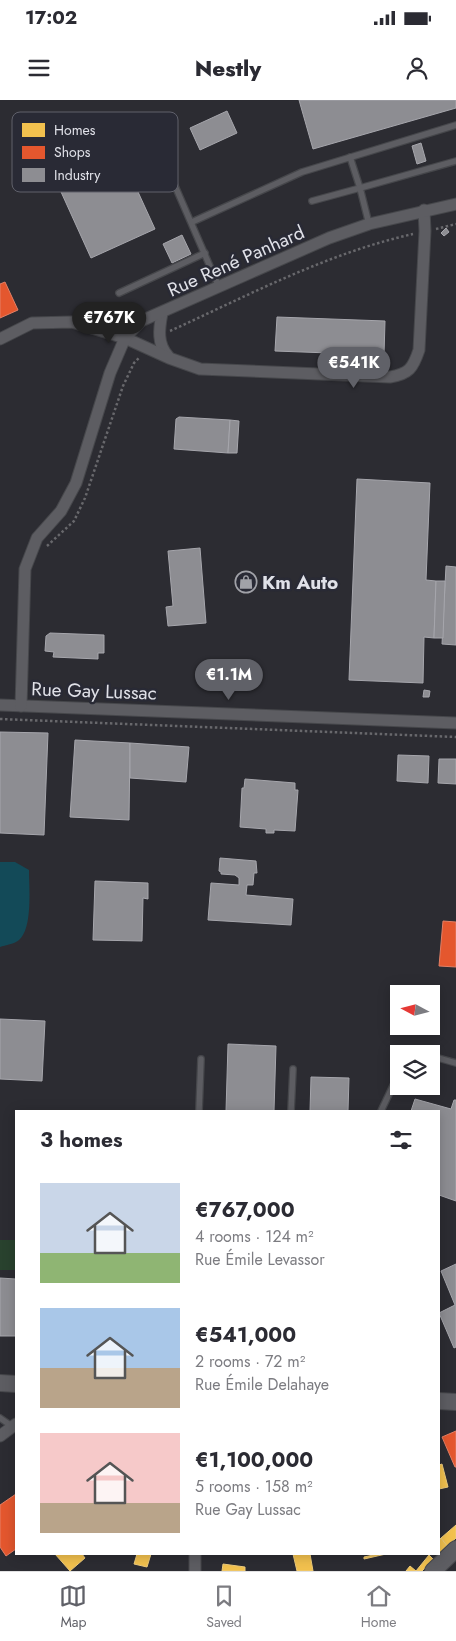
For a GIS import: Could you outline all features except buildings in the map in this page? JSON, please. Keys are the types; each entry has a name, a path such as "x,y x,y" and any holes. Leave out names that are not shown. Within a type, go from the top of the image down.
{"street":[{"name":"Rue René Panhard","path":"21,706 25,569 36,538 60,511 76,483 110,373 125,338 141,321 329,238 369,224 456,204"},
{"path":"0,339 32,323 72,322 125,338 200,369 390,377 404,375 414,364 419,350 425,231 424,210"},
{"path":"162,313 160,339 164,352 170,358"},
{"name":"Rue Gay Lussac","path":"0,705 456,723"},
{"path":"0,1383 15,1384"},
{"path":"440,1402 456,1402"},
{"path":"0,1436 15,1426"},
{"path":"195,1555 195,1571"},
{"path":"433,1571 452,1555"}],"lane":[{"path":"192,222 302,172 456,124"},
{"path":"350,157 369,224"},
{"path":"312,201 456,161"},
{"path":"178,191 219,287"},
{"path":"119,293 205,253"},
{"path":"199,1110 201,1059"},
{"path":"440,1059 456,1063"},
{"path":"291,1110 293,1069"},
{"path":"381,1110 390,1092"},
{"path":"0,1418 15,1426"}],"path":[{"path":"160,339 168,332 315,265 393,239 456,224"},
{"path":"42,551 74,521 85,498 123,386 134,363 148,348"},
{"path":"14,720 21,706"},
{"path":"0,719 456,738"}],"green space":[{"path":"0,1240 15,1240 15,1270 0,1270"}],"water":[{"path":"0,862 15,862 29,870 30,897 28,917 23,934 19,940 0,947"}],"place":[{"name":"Km Auto","path":"246,582"}]}
